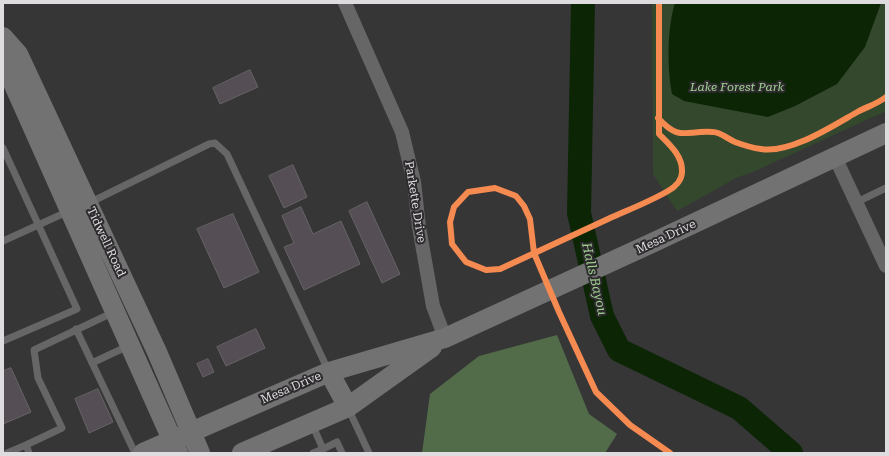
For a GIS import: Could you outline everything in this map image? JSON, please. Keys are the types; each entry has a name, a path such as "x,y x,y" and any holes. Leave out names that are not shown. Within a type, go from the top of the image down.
{"main road":[{"name":"Tidwell Road","path":"3,37 18,54 157,352 200,453"},
{"name":"Tidwell Road","path":"3,51 5,65 175,447"},
{"name":"Mesa Drive","path":"143,453 175,447 190,432 329,372 445,338 652,244 886,133"},
{"path":"69,211 88,204"},
{"name":"Mesa Drive","path":"242,453 348,407 445,338"},
{"path":"329,372 348,407"}],"street":[{"name":"Parkette Drive","path":"345,3 402,132 414,182 418,227 433,306 445,338"},
{"path":"835,157 886,266"}],"lane":[{"path":"88,204 210,144 215,143 221,146 227,154 329,372"},
{"path":"3,148 77,309 3,341"},
{"path":"856,202 886,188"},
{"path":"3,241 69,211"},
{"path":"7,453 62,428 38,378 34,350 114,312"},
{"path":"76,329 135,453"},
{"path":"92,363 130,345"},
{"path":"348,407 369,453"},
{"path":"312,423 323,449"},
{"path":"314,453 337,442 342,453"},
{"path":"26,445 29,453"}],"green space":[{"name":"Lake Forest Park","path":"652,3 886,3 886,111 753,172 738,177 677,211 653,174"}],"shaded area":[{"path":"675,3 881,3 865,47 837,84 795,106 768,117 684,101 672,94 669,72 669,36"},
{"path":"557,335 589,414 617,434 605,453 422,453 430,394 479,356"}],"building":[{"path":"250,70 258,87 220,104 213,88"},
{"path":"293,165 307,197 284,208 269,176"},
{"path":"367,202 400,274 382,283 349,211"},
{"path":"301,207 313,234 341,221 360,264 304,290 284,247 294,243 282,216"},
{"path":"233,214 259,272 224,288 197,229"},
{"path":"256,329 265,348 226,366 217,347"},
{"path":"208,359 214,372 203,377 197,364"},
{"path":"11,368 31,412 3,424 3,371"},
{"path":"98,389 113,422 89,433 75,399"}],"waterway":[{"name":"Halls Bayou","path":"583,3 579,213 602,316 619,350 739,408 791,453"}],"cycle path":[{"path":"659,3 659,134 675,151 682,166 682,175 676,185 668,191 646,202 540,250 527,256 500,269 486,270 466,262 452,244 450,222 454,207 468,192 495,188 516,196 524,206 530,219 534,253 559,312 596,392 630,425 670,453"},
{"path":"658,118 672,130 678,132 716,132 735,142 755,148 773,149 799,143 886,97"}]}
